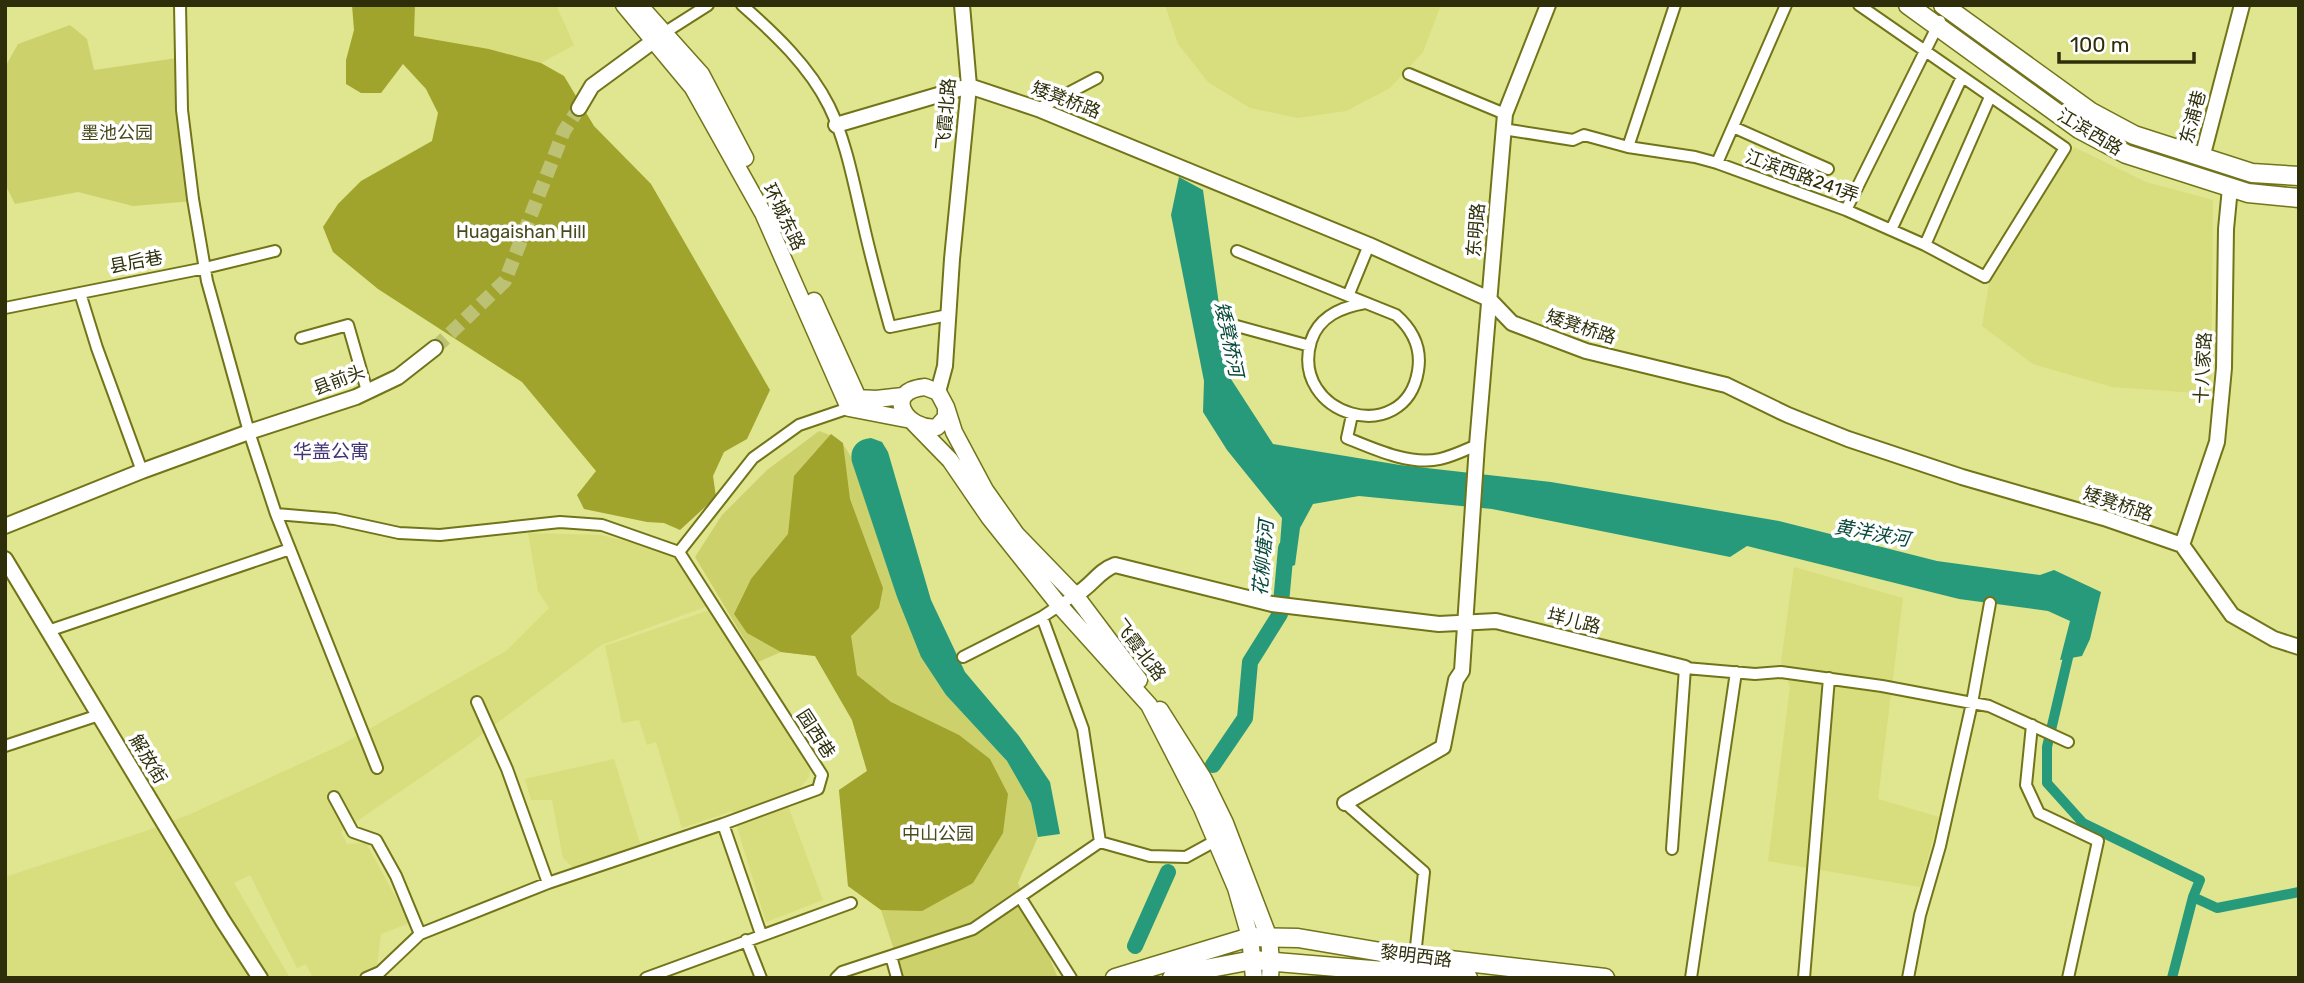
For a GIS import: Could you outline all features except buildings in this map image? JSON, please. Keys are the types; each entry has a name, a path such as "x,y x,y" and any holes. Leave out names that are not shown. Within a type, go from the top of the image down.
{"main road":[{"name":"环城东路","path":"624,5 701,74 771,210 854,403"},
{"name":"环城东路","path":"639,5 659,37"},
{"name":"江滨西路","path":"1908,5 2079,130 2126,154 2248,193 2299,198"},
{"name":"江滨西路","path":"1947,7 2091,112 2134,135 2252,173 2299,176"},
{"path":"854,403 903,396 917,388 938,392"},
{"name":"飞霞北路","path":"938,392 954,432 985,490 1016,534 1075,595 1152,698 1203,778 1224,823 1269,938 1262,969"},
{"name":"飞霞北路","path":"903,396 902,409 950,460 989,517 1059,604 1149,705 1217,840 1236,888 1262,969"},
{"path":"854,403 929,428 937,427 946,417 946,407"},
{"name":"黎明西路","path":"1115,978 1250,937 1298,938 1415,956 1605,978"},
{"name":"黎明西路","path":"1172,978 1200,970 1262,969 1468,978"}],"street":[{"path":"180,5 182,110 205,268 249,432 276,514 377,768"},
{"path":"579,108 592,86 708,5"},
{"path":"742,5 779,40 809,74 829,106 845,146 890,327 948,314"},
{"name":"飞霞北路","path":"938,392 944,366 969,86 962,5"},
{"name":"东明路","path":"1345,803 1443,747 1455,680 1462,671 1477,445 1505,114 1548,5"},
{"path":"1628,147 1675,5"},
{"path":"1717,163 1786,5"},
{"path":"1858,5 1990,97 1925,245"},
{"name":"东浦巷","path":"2202,158 2242,5"},
{"path":"1846,209 1947,7"},
{"path":"1409,74 1505,114"},
{"path":"1038,109 1097,78"},
{"path":"1891,230 1962,78"},
{"path":"836,125 969,86"},
{"name":"矮凳桥路","path":"969,86 1038,109 1369,245 1489,299 1512,323 1586,352 1726,385 1788,415 1849,439 2182,545"},
{"name":"江滨西路241弄","path":"1503,130 1573,140 1584,135 1628,147 1717,163 1846,209 1925,245 1985,277 2065,148 1990,97"},
{"path":"1733,127 1828,169"},
{"name":"十八家路","path":"2182,545 2217,442 2224,368 2226,229 2230,188"},
{"path":"1348,296 1369,245"},
{"name":"县后巷","path":"5,308 205,268 275,251"},
{"path":"1237,251 1396,315 1409,327 1420,359 1416,380 1407,400 1391,411 1366,416 1342,412 1328,402 1317,388 1309,366 1314,332 1329,315 1346,306 1365,303"},
{"path":"80,293 142,471"},
{"path":"301,338 348,325 367,391"},
{"path":"1233,325 1310,346"},
{"name":"县前头","path":"249,432 367,391 398,377 435,348"},
{"path":"276,514 335,519 398,533 440,535 560,522 602,525 679,552 753,458 799,425 854,403"},
{"path":"1352,415 1348,438 1384,453 1439,460 1477,445"},
{"path":"5,526 249,432"},
{"path":"2182,545 2232,615 2274,639 2299,647"},
{"path":"48,631 290,549"},
{"name":"园西巷","path":"679,552 822,775 818,789 723,824"},
{"name":"解放街","path":"5,559 260,978"},
{"name":"垟儿路","path":"1075,595 1083,591 1104,569 1115,565 1272,604 1439,624 1496,621 1685,668 1781,672 1882,686 1989,706 2068,742"},
{"path":"963,657 1042,617 1075,595"},
{"path":"1908,978 1920,915 1940,846 1972,703 1990,603"},
{"path":"1042,617 1083,730 1100,842"},
{"path":"1672,849 1685,668"},
{"path":"1691,978 1736,672"},
{"path":"1804,978 1829,678"},
{"path":"477,702 507,769 548,883"},
{"path":"5,746 99,715"},
{"path":"2032,725 2025,785 2039,813 2098,841 2068,978"},
{"path":"334,797 353,832 376,840 396,876 420,933"},
{"path":"1345,803 1424,872 1415,956"},
{"path":"366,978 381,975 420,933 548,883 723,824 761,934"},
{"path":"1100,842 1150,856 1186,857 1217,840"},
{"path":"836,978 842,972 973,929 1100,842"},
{"path":"1020,897 1071,978"},
{"path":"646,978 851,903"},
{"path":"746,940 761,978"},
{"path":"891,956 897,978"}],"shaded area":[{"path":"415,5 556,5 574,45 541,63 489,49 414,36"},
{"path":"1165,5 1441,5 1423,52 1390,88 1346,111 1298,118 1250,108 1208,82 1178,44"},
{"path":"2074,147 2146,182 2213,200 2211,394 2112,387 2033,364 1982,326 1989,283"},
{"path":"1179,177 1203,190 1229,376 1273,444 1400,465 1551,482 1779,521 1937,561 2040,575 2054,570 2101,592 2090,639 2082,656 2060,660 2070,621 2048,611 1959,599 1747,546 1730,557 1492,509 1359,496 1313,504 1300,528 1295,565 1278,571 1282,518 1227,450 1203,412 1204,381 1171,215"},
{"path":"871,438 882,442 888,452 931,600 965,672 1019,736 1050,782 1060,834 1038,837 1031,803 1007,761 946,695 921,657 897,597 852,462 855,446 862,440"},
{"path":"528,533 601,535 673,553 708,606 601,645 465,747 341,832 347,844 366,843 410,923 381,934 377,966 352,978 313,978 306,964 297,968 250,875 234,883 290,978 5,978 5,877 193,813 341,745 506,651 549,608 538,591"},
{"path":"1794,567 1903,598 1878,799 1939,817 1920,887 1768,861 1790,687 1781,662"},
{"path":"710,610 810,771 809,777 787,803 823,900 766,922 732,811 682,828 656,742 647,745 639,720 622,723 605,646"},
{"path":"614,759 642,850 576,870 563,858 552,800 531,800 525,779"}],"green space":[{"name":"Huagaishan Hill","path":"352,5 415,5 414,36 489,49 541,63 564,76 594,126 651,184 770,390 747,439 724,452 713,476 716,497 680,530 664,523 584,509 577,495 596,471 522,382 378,289 333,252 323,227 338,204 361,181 432,141 438,113 426,89 403,64 381,93 361,93 346,84 346,60 354,30"},
{"name":"墨池公园","path":"70,25 87,39 94,70 177,58 194,201 133,206 78,192 15,204 5,184 5,67 18,44"},
{"name":"中山公园","path":"819,431 838,440 851,457 897,597 946,695 1007,761 1031,803 1038,837 1018,883 1058,978 903,978 881,910 848,886 839,790 867,771 852,720 815,656 781,652 758,662 695,557 722,515 767,470"},
{"path":"831,434 843,443 850,499 883,588 879,608 851,636 857,675 891,702 959,735 990,759 1008,794 1003,833 973,883 922,911 881,910 848,886 839,790 867,771 852,720 815,656 781,652 747,633 734,614 751,579 788,534 794,476"}],"waterway":[{"name":"花柳塘河","path":"1213,765 1245,718 1250,662 1280,614 1286,548"},
{"name":"黄洋浃河","path":"2070,649 2047,747 2047,783 2083,823 2200,880 2193,897"},
{"name":"花柳塘河","path":"1135,946 1168,872"},
{"path":"2172,978 2193,897 2217,908 2299,892"}],"tunnel":[{"path":"435,348 505,281 564,131 579,108"}],"district":[{"name":"华盖公寓","path":"331,451"}],"water label":[{"name":"矮凳桥河","path":"1229,339"}]}
